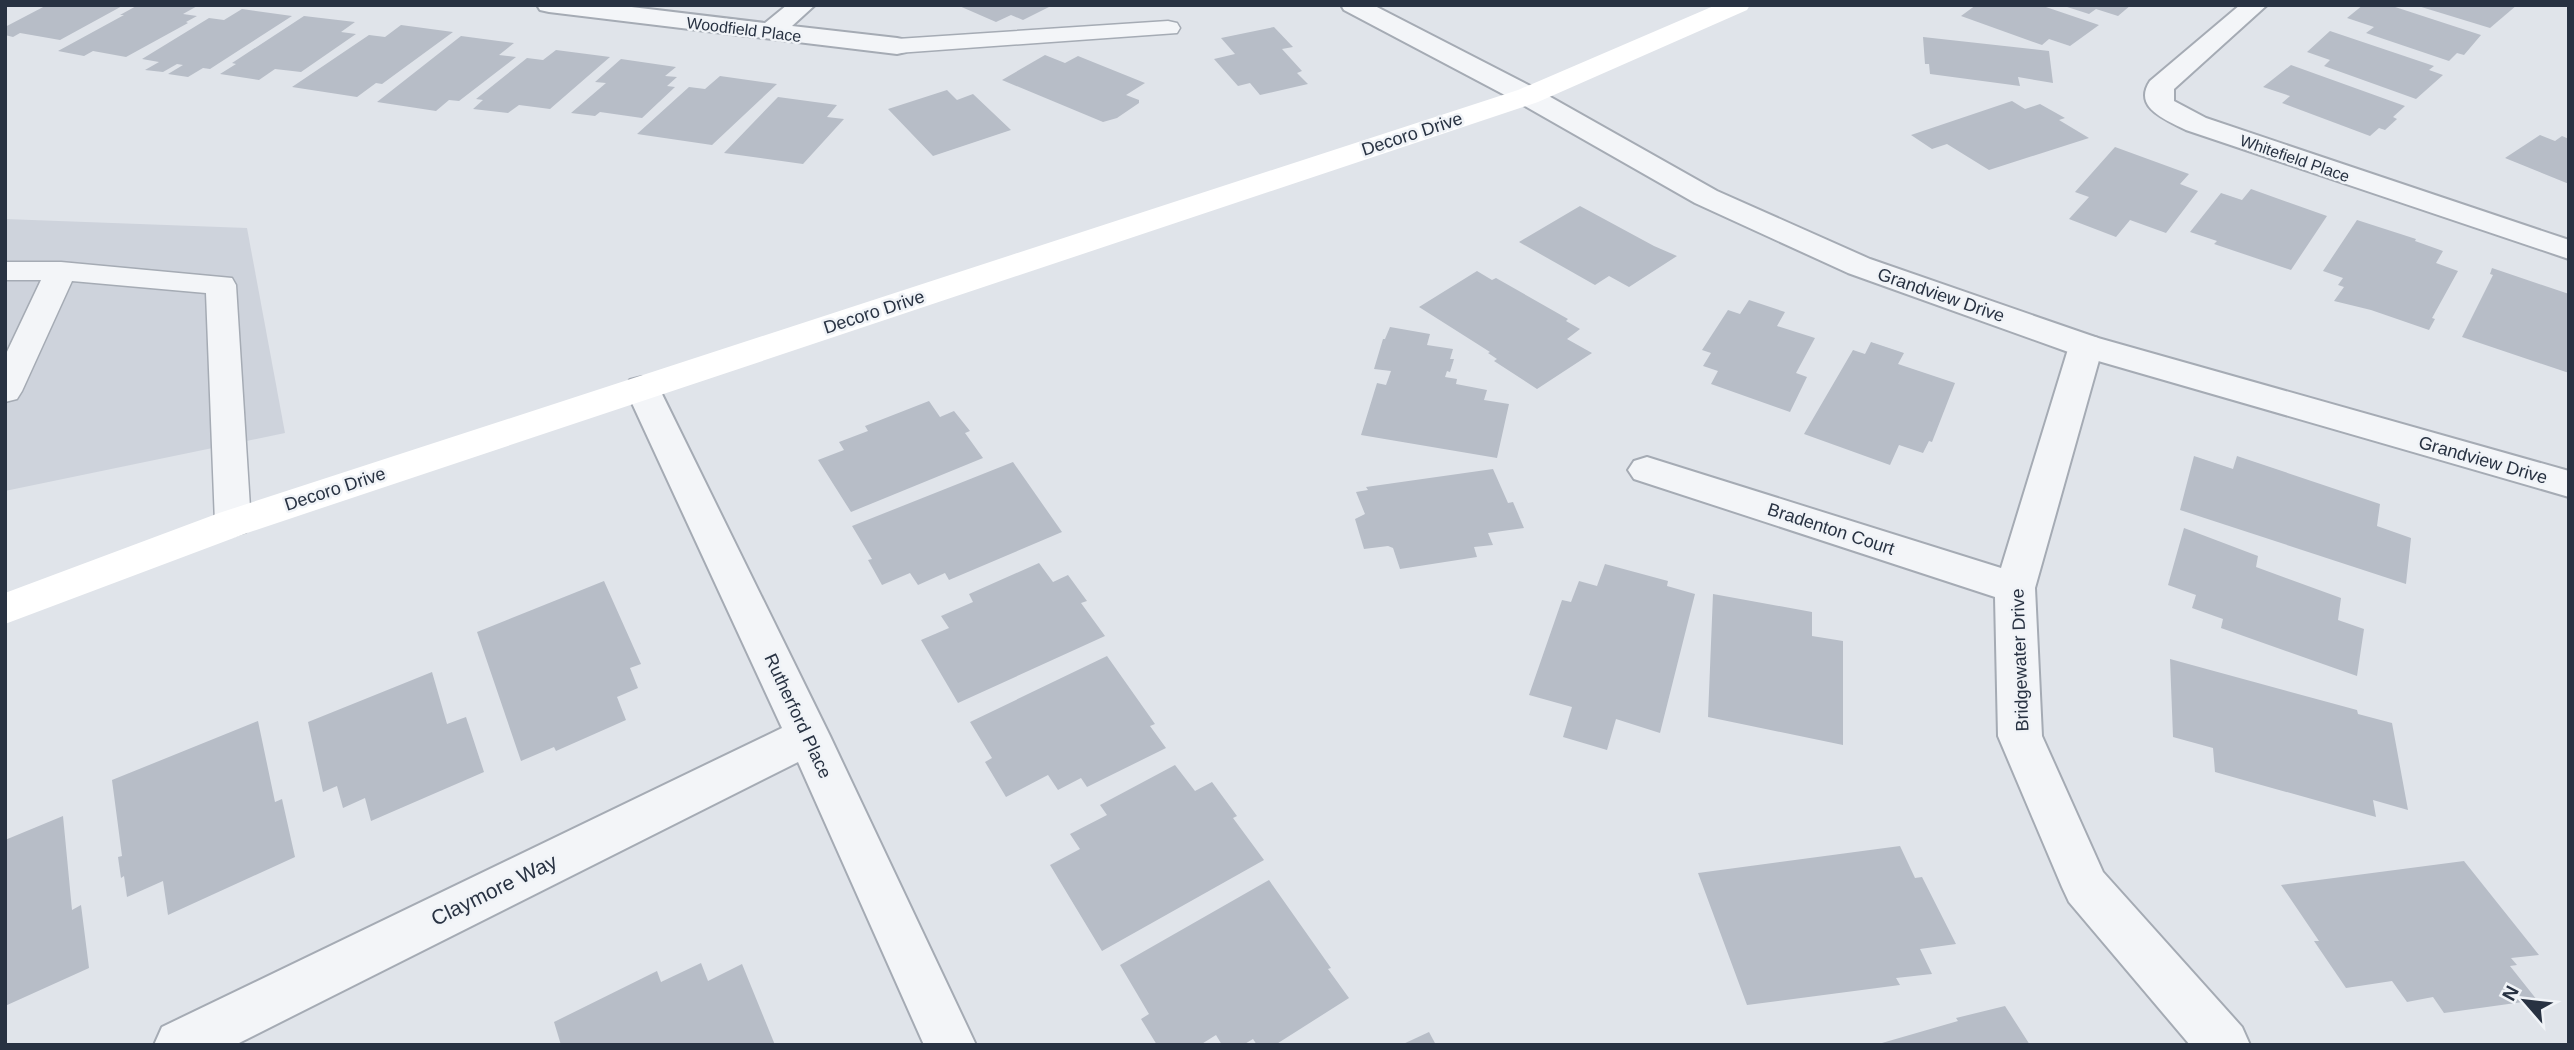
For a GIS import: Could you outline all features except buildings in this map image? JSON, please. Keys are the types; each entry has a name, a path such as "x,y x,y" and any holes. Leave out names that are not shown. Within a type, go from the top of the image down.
{"main road":[{"name":"Decoro Drive","path":"5,609 233,523 1528,96 1738,5"}],"street":[{"name":"Woodfield Place","path":"549,5 897,46"},
{"path":"769,32 803,5"},
{"name":"Grandview Drive","path":"1353,5 1528,96 1706,197 1848,261 2086,346 2569,484"},
{"name":"Whitefield Place","path":"2255,5 2160,87 2160,105 2196,124 2569,250"},
{"name":"Bridgewater Drive","path":"2086,346 2015,588 2020,736 2086,887 2224,1045"},
{"name":"Rutherford Place","path":"642,388 808,736 950,1045"},
{"name":"Bradenton Court","path":"1647,470 2015,588"},
{"name":"Claymore Way","path":"180,1045 808,736"}],"lane":[{"path":"897,46 1168,28"},
{"path":"5,271 61,271 221,285 233,523"},
{"path":"5,391 61,271"}],"shaded area":[{"path":"5,219 247,228 285,433 5,491"}]}
